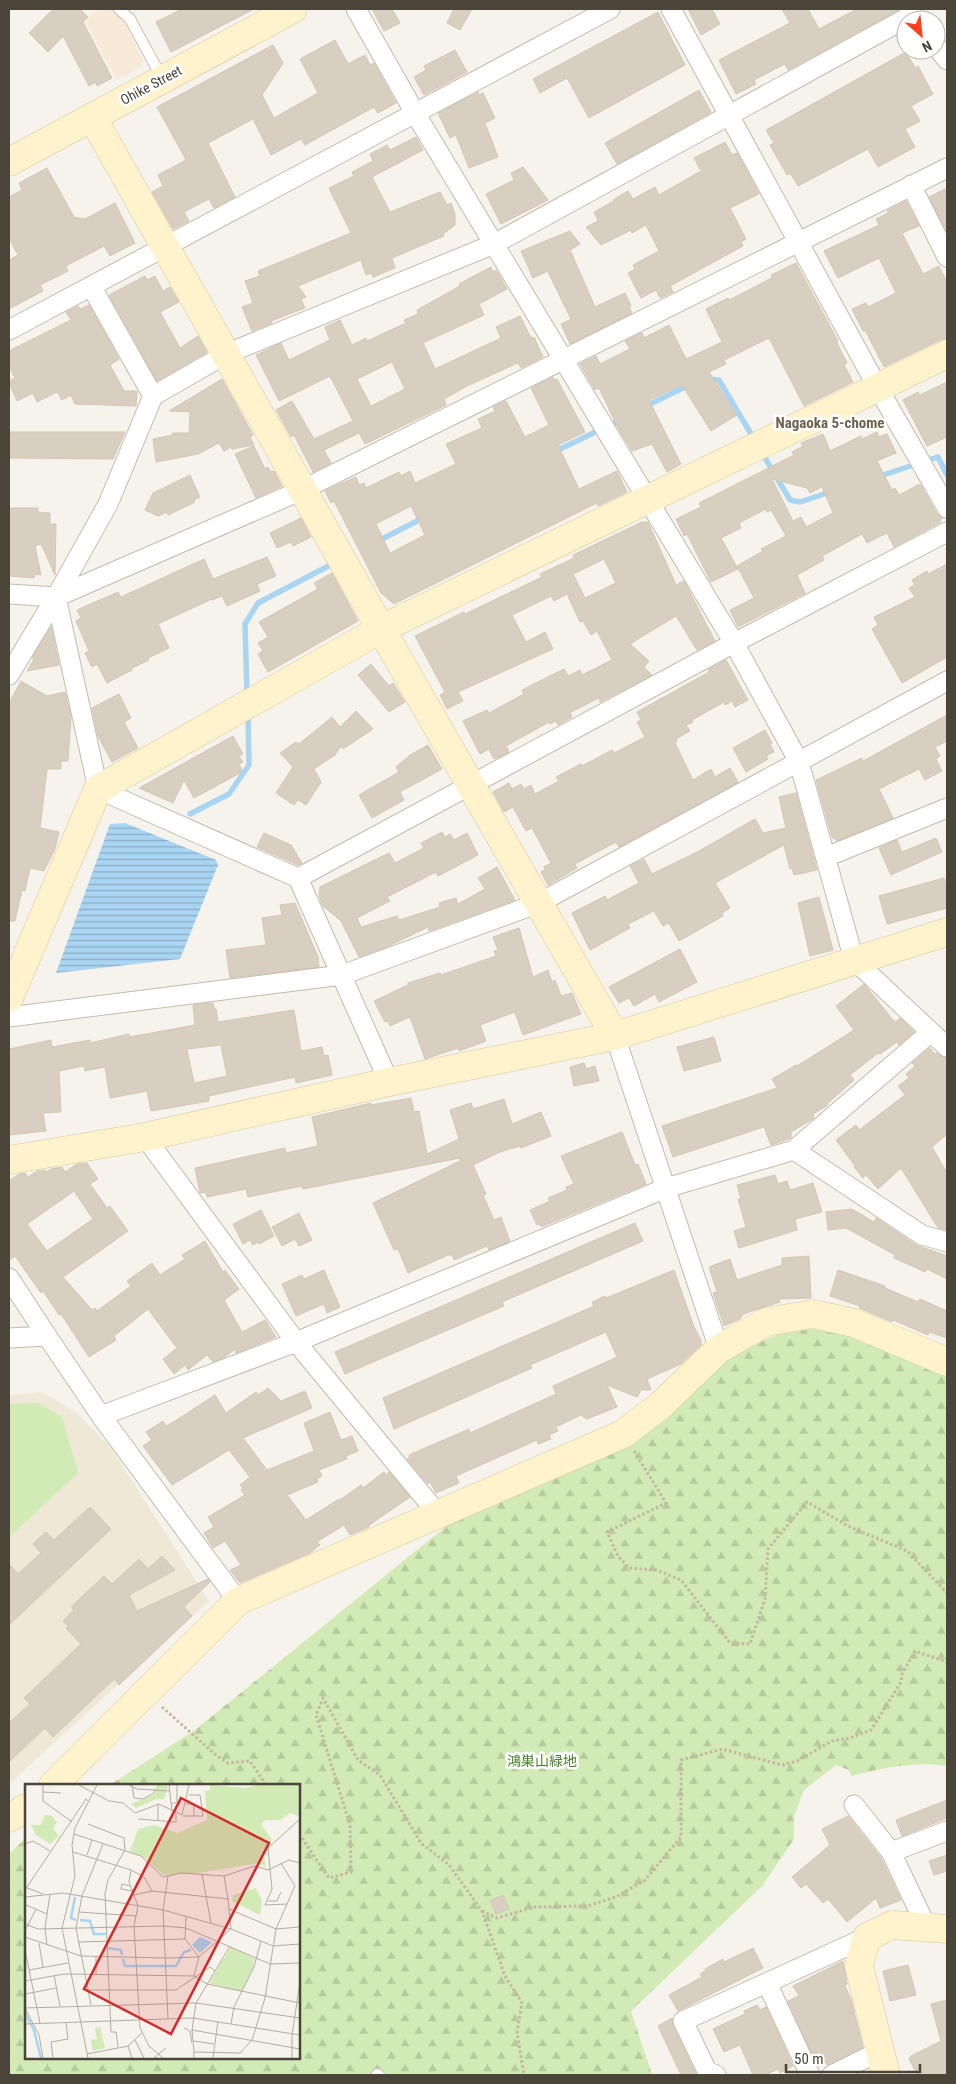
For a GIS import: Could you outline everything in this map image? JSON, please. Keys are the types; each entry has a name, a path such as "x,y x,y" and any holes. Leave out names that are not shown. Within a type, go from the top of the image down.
{"street":[{"name":"Ohike Street","path":"9,162 293,9"},
{"path":"356,9 415,113 734,643 799,762 854,960 947,1047"},
{"path":"9,330 610,9"},
{"path":"671,9 878,388 947,508"},
{"path":"9,675 56,598 108,504 153,396 226,354 494,244 896,23"},
{"path":"92,117 381,629 615,1036 719,1349"},
{"path":"9,594 56,598 302,490 563,358 947,168"},
{"path":"911,186 947,257"},
{"path":"91,286 153,396"},
{"path":"98,789 381,629 947,354"},
{"path":"298,878 734,643 947,532"},
{"path":"9,998 98,789 56,598"},
{"path":"9,1017 342,975 539,903 947,682"},
{"path":"98,789 298,878 389,1082"},
{"path":"826,857 947,808"},
{"path":"9,1160 145,1136 389,1082 615,1036 947,932"},
{"path":"101,1416 296,1342 666,1188 794,1150 931,1032"},
{"path":"145,1136 296,1342 438,1514"},
{"path":"794,1150 922,1235 947,1242"},
{"path":"9,1278 101,1416 238,1601"},
{"path":"54,1784 238,1601 623,1434 660,1406 719,1349 766,1322 812,1314 854,1323 947,1362"},
{"path":"9,1338 47,1336"},
{"path":"854,1805 891,1852 937,1928"},
{"path":"9,1818 25,1809"},
{"path":"891,1852 947,1831"},
{"path":"716,2075 707,2071 683,2021 892,1925 937,1928"},
{"path":"832,2075 883,2063 859,1966 867,1937"},
{"path":"767,1983 810,2075"}],"lane":[{"path":"119,9 130,19 163,79"}],"path":[{"path":"623,1434 666,1503 607,1532 618,1556 629,1568 656,1570 681,1580 730,1643 750,1644 765,1599 768,1549 806,1502 848,1526 908,1551 947,1593"},
{"path":"482,1911 498,1918 534,1907 587,1906 616,1897 645,1880 681,1837 681,1760 722,1749 782,1765 798,1761 832,1742 871,1730 901,1682 902,1674 916,1651 947,1662"},
{"path":"146,1693 228,1763 250,1761 265,1784"},
{"path":"300,1835 329,1878 350,1872 350,1825 316,1715 323,1698 358,1760 380,1775 421,1843 449,1865 482,1911 504,1976 522,2003 517,2032 524,2075"}],"shaded area":[{"path":"99,9 113,9 123,18 143,60 141,67 117,80 85,21"},
{"path":"42,1392 79,1415 111,1448 209,1601 9,1784 9,1395"}],"green space":[{"name":"鴻巣山緑地","path":"819,1327 872,1341 947,1376 947,1766 923,1764 899,1766 851,1776 849,1770 836,1765 804,1790 794,1816 794,1839 762,1886 631,2011 652,2075 9,2075 9,1854 25,1839 25,2059 300,2059 300,1784 112,1784 195,1730 465,1511 717,1362 776,1335"},
{"path":"38,1403 62,1417 78,1473 9,1537 9,1404"}],"water":[{"path":"125,823 216,860 218,865 180,959 56,973 110,824"}],"building":[{"path":"53,9 80,9 88,17 83,22 112,78 97,86 96,82 89,86 63,36 48,52 29,33"},
{"path":"182,9 254,9 171,52 156,22"},
{"path":"372,9 392,9 400,23 384,31"},
{"path":"454,9 472,9 460,30 447,23"},
{"path":"688,9 712,9 720,24 701,35"},
{"path":"782,9 808,9 819,29 857,9 900,9 788,70 785,64 754,80 756,84 736,94 719,60 790,23"},
{"path":"658,12 685,65 589,118 567,78 540,93 533,79"},
{"path":"335,40 348,64 365,55 370,65 374,63 396,103 378,113 374,107 305,145 301,139 271,155 253,119 208,143 235,197 214,208 209,199 184,212 189,221 173,229 152,192 163,186 158,175 186,160 157,107 273,45 283,63 262,95 274,118 318,93 300,59"},
{"path":"455,50 467,72 424,95 414,77 426,70 424,66"},
{"path":"896,58 896,60 910,60 915,68 918,66 933,94 911,106 920,121 905,129 915,147 878,167 868,149 798,186 790,173 787,175 770,145 774,143 766,130"},
{"path":"699,90 711,112 617,164 605,143"},
{"path":"478,92 479,95 483,93 495,118 485,123 498,157 469,168 456,135 450,138 438,113"},
{"path":"416,137 423,150 372,177 390,212 440,192 447,205 451,203 455,214 455,225 443,234 444,236 392,258 395,268 373,277 371,273 366,275 361,260 298,286 306,297 301,299 305,308 271,321 272,323 252,331 242,307 253,303 245,281 260,276 258,271 351,233 329,188 354,176 352,172 373,161 370,154 387,145 390,150"},
{"path":"725,142 732,155 737,153 759,194 730,208 746,239 741,242 743,246 670,286 673,292 660,298 656,290 641,298 628,273 635,269 633,265 659,251 646,225 632,233 631,230 601,245 586,227 598,221 594,212 628,191 633,199 655,187 659,195 701,171 694,158"},
{"path":"523,167 548,200 501,224 486,194 514,180 511,173"},
{"path":"47,168 74,217 85,219 115,203 135,243 110,256 104,246 66,266 68,271 40,285 43,291 9,309 9,260 18,255 9,238 9,197 22,190 19,183"},
{"path":"947,188 947,232 929,197"},
{"path":"906,201 919,226 902,233 923,274 939,266 947,283 947,339 940,340 884,367 852,309 866,303 868,307 896,293 879,258 838,278 824,251 879,225 876,219"},
{"path":"570,231 580,244 570,250 595,307 625,293 632,313 570,344 561,324 571,319 548,271 533,278 521,251"},
{"path":"796,263 838,341 836,341 847,363 844,365 853,382 804,406 769,338 724,360 726,364 709,372 737,415 711,431 682,385 649,400 681,464 667,472 652,444 632,451 618,428 599,388 595,390 580,364 596,356 600,364 630,349 625,341 642,333 644,338 669,325 686,359 722,342 706,309 728,298 729,300 772,278 771,275"},
{"path":"491,267 493,272 496,270 507,289 479,304 484,315 423,343 435,369 501,338 496,327 520,316 531,338 534,337 543,357 521,368 518,363 467,386 444,399 446,405 365,444 359,433 324,450 331,463 313,472 294,435 291,437 276,410 292,401 314,439 353,421 330,376 279,401 256,355 281,343 289,360 330,340 325,327 340,320 352,345 366,338 367,341 406,323 404,320 418,314 417,310 460,286 459,284","holes":["392,362 405,389 371,406 357,379"]},
{"path":"145,276 147,280 155,276 163,291 170,287 179,302 160,312 180,348 198,336 207,352 157,381 109,295"},
{"path":"89,305 119,359 110,365 124,391 137,391 136,406 75,404 71,395 62,400 57,392 37,402 33,393 17,401 9,383 9,381 15,378 9,366 9,351 71,320 66,312 78,306 80,309"},
{"path":"553,377 554,380 557,379 585,432 558,445 579,489 617,471 627,492 598,506 597,503 394,604 381,593 334,501 331,503 325,491 356,477 359,485 364,483 366,488 399,472 401,476 410,471 415,483 456,464 446,444 482,428 478,419 495,411 493,407 506,401 525,437 549,425 531,388","holes":["411,506 425,535 390,553 376,524"]},
{"path":"222,379 253,435 250,437 254,445 232,449 231,447 224,451 219,443 198,454 156,462 153,439 173,435 172,433 189,433 190,412 169,411"},
{"path":"947,382 947,437 927,446 903,400 918,392 920,395"},
{"path":"9,432 125,432 113,459 9,458"},
{"path":"877,432 879,437 887,434 896,453 877,461 892,490 895,488 899,495 920,484 937,514 943,518 940,520 941,522 894,547 887,533 867,543 862,534 822,556 824,560 797,575 805,593 738,627 730,610 754,598 737,566 763,551 761,549 786,536 771,510 767,512 766,509 739,523 741,528 721,538 738,569 711,582 687,534 684,536 676,519 701,507 699,503 794,455 792,452 803,446 801,443 823,434 830,451 861,436 862,439","holes":["772,479 807,488 810,493 822,487 833,513 806,527 801,517 793,521"]},
{"path":"254,446 265,469 268,467 271,472 274,471 282,486 256,498 235,454"},
{"path":"190,475 200,497 194,500 195,502 168,515 167,512 158,516 145,510 153,493"},
{"path":"9,508 38,508 38,512 50,513 50,524 56,524 55,575 41,544 35,546 41,575 35,574 34,578 9,576"},
{"path":"301,518 311,537 293,546 291,542 277,548 270,533"},
{"path":"642,522 648,522 676,585 684,581 715,641 697,650 676,616 630,644 649,661 644,667 652,675 600,702 599,698 573,711 570,713 572,717 558,725 556,721 550,724 549,722 506,746 509,752 494,759 489,749 480,754 463,721 487,710 489,713 524,694 522,690 564,669 568,676 580,670 582,675 612,660 597,631 591,635 583,621 580,622 567,594 554,601 551,596 512,615 526,642 545,632 553,649 458,692 463,701 447,709 440,695 445,692 415,636 542,577 540,574 574,558 573,555","holes":["604,559 616,583 585,598 573,574"]},
{"path":"267,557 276,576 257,584 260,591 227,606 222,596 212,599 158,624 169,648 148,658 149,660 107,683 97,664 92,667 85,653 89,651 76,621 81,618 77,610 118,592 121,597 204,559 213,579"},
{"path":"947,564 947,657 902,683 872,629 878,625 874,617 915,597 909,588 915,585 912,580 927,571 928,574"},
{"path":"332,573 358,621 268,672 258,654 263,651 258,643 268,637 259,622 318,589 314,583"},
{"path":"51,627 59,665 27,671 34,659 32,658"},
{"path":"726,660 748,700 735,707 732,701 725,705 724,702 692,720 693,722 686,725 690,731 676,739 675,743 693,780 711,769 715,777 730,768 738,782 619,847 616,842 575,864 577,868 548,885 541,872 545,870 544,867 551,863 532,828 526,831 513,807 504,812 493,792 509,783 512,789 521,784 524,789 531,785 535,794 559,781 556,777 581,764 582,766 612,750 614,753 645,737 637,722 641,720 637,712 709,672 708,670"},
{"path":"371,664 389,686 393,683 405,702 389,712 358,675"},
{"path":"21,681 47,696 65,692 71,718 68,761 61,761 61,769 47,769 40,828 59,832 55,849 44,871 30,868 25,891 22,890 15,921 9,921 9,703"},
{"path":"119,694 131,718 124,722 138,748 112,762 98,736 92,708"},
{"path":"356,711 373,729 343,749 341,746 335,755 314,769 321,782 306,805 298,800 294,805 276,793 293,767 280,753 296,742 299,744 332,717 340,727"},
{"path":"947,715 947,741 935,747 940,756 936,759 942,771 925,780 919,769 879,789 893,818 837,841 832,837 816,780 862,758 863,761"},
{"path":"765,730 772,743 770,744 774,752 766,756 768,759 746,772 733,748"},
{"path":"233,736 243,754 239,756 243,762 239,764 242,770 240,773 194,798 184,780 173,803 139,788"},
{"path":"428,745 442,769 400,792 404,800 372,818 359,795 399,772 396,767 410,755"},
{"path":"796,793 817,870 794,875 792,868 790,869 784,845 715,883 730,908 722,913 723,916 679,941 669,923 663,926 654,911 628,924 630,928 590,950 572,913 605,896 607,900 639,883 630,866 644,859 652,874 699,851 755,819 763,833 786,828 779,797"},
{"path":"442,832 445,837 450,834 454,840 467,833 478,855 438,876 436,872 387,897 390,901 357,918 361,927 397,916 399,920 440,907 439,903 456,898 458,904 485,889 478,878 497,867 515,900 429,931 428,927 389,946 359,957 341,921 323,906 319,896 320,887 389,853 395,863 424,848 421,843"},
{"path":"264,833 291,845 302,863 298,865 257,847"},
{"path":"936,838 942,852 891,875 879,848 897,840 902,852"},
{"path":"944,878 947,890 947,908 887,924 879,896"},
{"path":"819,897 833,950 810,956 798,903"},
{"path":"295,903 318,957 319,967 230,978 226,950 266,945 262,918 282,915 280,905"},
{"path":"519,928 533,977 548,970 552,982 555,980 561,996 572,993 581,1014 523,1035 515,1012 480,1025 486,1041 459,1051 458,1048 425,1059 410,1017 390,1026 388,1021 385,1022 374,1001 408,985 408,983 440,973 441,975 496,956 494,951 498,950 493,937"},
{"path":"680,949 697,982 659,1002 655,994 634,1006 629,998 619,1003 609,987"},
{"path":"864,984 893,1020 896,1022 900,1018 914,1032 899,1045 897,1042 880,1054 878,1053 850,1075 854,1080 828,1105 813,1114 814,1118 791,1132 791,1138 771,1145 764,1127 673,1157 662,1126 777,1088 772,1079 797,1066 854,1030 836,1006"},
{"path":"213,1003 218,1022 294,1010 301,1051 322,1047 324,1056 328,1055 332,1075 296,1083 295,1077 209,1096 209,1101 151,1111 147,1091 110,1098 105,1067 85,1071 84,1066 59,1071 61,1112 43,1113 46,1131 9,1135 9,1049 51,1040 52,1047 90,1040 90,1043 129,1034 130,1037 195,1025 193,1005","holes":["221,1045 227,1076 194,1083 187,1049"]},
{"path":"714,1037 721,1061 684,1071 677,1047"},
{"path":"930,1048 935,1054 937,1053 947,1058 947,1134 932,1147 947,1173 947,1230 938,1228 901,1168 878,1189 866,1175 863,1178 836,1140 856,1125 859,1130 905,1095 898,1086 909,1078 906,1074 915,1066 912,1063"},
{"path":"584,1063 586,1069 595,1066 599,1081 574,1086 570,1067"},
{"path":"411,1098 414,1112 419,1111 427,1154 459,1139 450,1110 471,1103 473,1109 504,1099 512,1124 541,1112 551,1136 521,1148 520,1146 500,1152 473,1165 486,1194 483,1195 494,1220 501,1217 510,1241 489,1250 487,1246 454,1260 452,1255 448,1255 408,1273 398,1249 394,1250 373,1203 460,1161 460,1158 303,1189 302,1186 248,1197 246,1189 207,1197 206,1192 200,1193 195,1168 285,1148 286,1153 318,1146 312,1117 371,1103 371,1105"},
{"path":"622,1132 635,1165 638,1164 646,1184 541,1227 540,1224 537,1225 530,1210 550,1201 548,1198 567,1190 566,1187 574,1184 561,1156"},
{"path":"87,1163 98,1179 90,1184 107,1208 110,1206 128,1231 63,1277 92,1310 95,1308 97,1311 131,1286 127,1281 152,1263 160,1275 185,1259 182,1255 205,1241 223,1272 225,1270 239,1289 224,1300 242,1332 265,1320 276,1337 236,1353 235,1349 225,1357 213,1362 207,1355 188,1370 185,1365 174,1374 163,1359 177,1348 148,1309 114,1336 116,1340 89,1357 61,1314 59,1315 43,1291 41,1293 15,1256 9,1261 9,1181 19,1174 25,1173 28,1177 37,1171 45,1170 46,1172 62,1167 65,1172 77,1164","holes":["74,1191 93,1219 47,1251 27,1224"]},
{"path":"775,1175 778,1184 787,1181 790,1190 813,1183 822,1212 795,1219 797,1230 739,1248 734,1231 746,1227 738,1199 741,1199 737,1185"},
{"path":"852,1209 874,1222 876,1218 916,1245 947,1256 947,1279 927,1269 925,1272 894,1258 895,1255 846,1228 828,1230 826,1212"},
{"path":"261,1210 274,1236 259,1244 258,1242 253,1245 250,1240 243,1244 233,1224"},
{"path":"299,1213 312,1240 299,1246 295,1239 282,1246 272,1227"},
{"path":"635,1223 643,1241 502,1302 504,1306 345,1374 335,1352"},
{"path":"809,1256 811,1298 779,1299 780,1302 743,1314 740,1319 724,1326 713,1293 717,1292 709,1267 730,1259 737,1280 782,1265 782,1258"},
{"path":"324,1270 340,1307 327,1313 324,1304 296,1316 282,1284 302,1275 304,1279"},
{"path":"674,1270 694,1327 701,1340 701,1345 681,1364 647,1379 651,1390 641,1390 637,1397 607,1385 617,1407 587,1419 581,1415 556,1427 558,1431 549,1435 551,1439 538,1444 537,1440 456,1476 459,1483 436,1493 430,1482 428,1484 407,1459 410,1457 409,1455 469,1429 470,1433 556,1394 553,1386 617,1357 606,1332 530,1365 532,1368 394,1429 383,1398 594,1306 592,1302 605,1296 606,1298"},
{"path":"838,1270 885,1286 885,1288 918,1302 920,1299 947,1311 947,1338 929,1332 928,1335 859,1308 860,1306 830,1296"},
{"path":"268,1388 281,1401 305,1391 312,1408 243,1438 267,1470 314,1451 304,1423 330,1412 341,1440 352,1436 358,1451 346,1456 347,1459 319,1470 322,1476 317,1479 318,1482 287,1495 306,1520 361,1485 363,1488 384,1472 386,1475 389,1472 410,1497 369,1527 350,1535 344,1525 317,1542 320,1545 310,1553 240,1583 230,1570 241,1565 225,1541 213,1548 204,1533 214,1527 208,1517 245,1495 240,1485 250,1477 229,1450 172,1485 143,1446 152,1440 146,1432 163,1421 166,1426 172,1423 215,1395 226,1413 256,1392 258,1395"},
{"path":"90,1507 111,1529 9,1625 9,1564 18,1574 41,1553 33,1544 46,1532 54,1540"},
{"path":"162,1556 175,1570 129,1595 137,1611 208,1579 210,1582 184,1607 192,1616 119,1685 114,1679 53,1737 45,1728 9,1762 9,1723 30,1704 24,1698 81,1644 66,1628 68,1626 63,1621 74,1610 71,1607 104,1576 112,1584 139,1559 148,1569"},
{"path":"947,1800 947,1818 902,1836 896,1820"},
{"path":"848,1816 881,1858 901,1900 880,1908 876,1898 847,1922 828,1899 823,1903 806,1884 801,1888 792,1877 830,1845 822,1829"},
{"path":"947,1855 947,1871 934,1875 929,1861"},
{"path":"503,1895 509,1909 496,1914 490,1901"},
{"path":"753,1948 763,1968 678,2011 669,1995 702,1977 700,1974 705,1969 723,1959 724,1962"},
{"path":"843,1961 847,1984 845,1986 851,1999 863,2047 827,2065 820,2052 813,2056 788,2001 799,1996 793,1986"},
{"path":"908,1965 916,1995 890,2001 883,1971"},
{"path":"947,2000 947,2075 923,2075 922,2072 917,2074 909,2059 911,2056 941,2041 931,2004"},
{"path":"757,2005 760,2010 766,2007 793,2066 780,2073 778,2069 765,2075 753,2075 740,2045 724,2052 713,2029 745,2014 744,2011"},
{"path":"672,2018 673,2026 696,2074 694,2075 681,2075 658,2026"}],"waterway":[{"path":"707,379 719,380 754,439"},
{"path":"646,406 689,385"},
{"path":"554,452 620,420"},
{"path":"761,451 790,500 800,502 830,492"},
{"path":"877,477 938,457 947,475"},
{"path":"378,541 423,518"},
{"path":"247,694 245,624 258,603 336,562"},
{"path":"190,814 229,794 249,765 248,714"}],"district":[{"name":"Nagaoka 5-chome","path":"830,423"}]}
